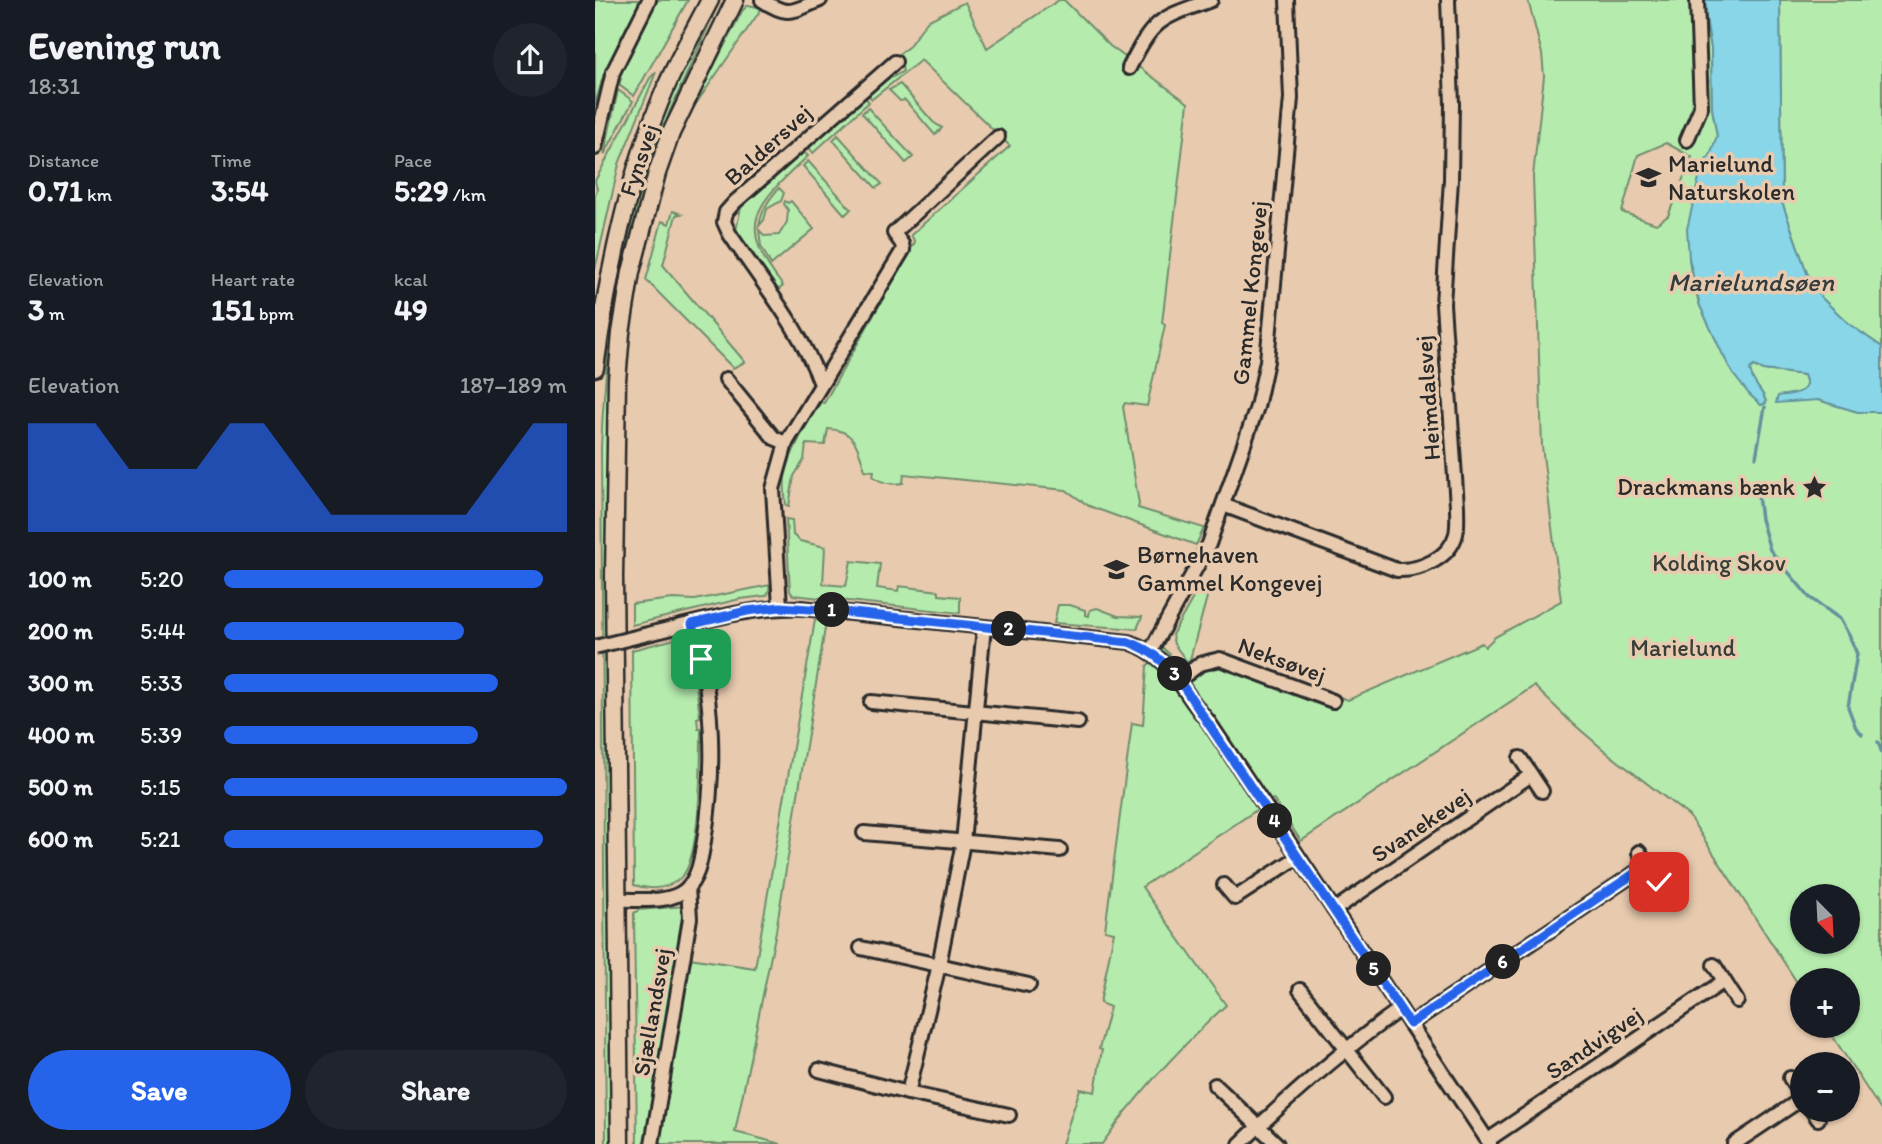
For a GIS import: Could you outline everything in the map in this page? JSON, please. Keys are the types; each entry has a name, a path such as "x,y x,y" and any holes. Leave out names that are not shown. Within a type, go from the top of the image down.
{"main road":[{"name":"Fynsvej","path":"595,368 621,224 645,145 666,87 710,0"},
{"name":"Fynsvej","path":"620,1144 614,574 617,380 621,333 631,272 657,173 671,133 735,0"}],"street":[{"path":"595,148 613,72 649,0"},
{"path":"762,0 783,12 791,12 820,0"},
{"path":"1129,68 1145,37 1156,23 1211,0"},
{"name":"Gammel Kongevej","path":"1150,652 1201,560 1257,407 1267,360 1291,98 1287,0"},
{"name":"Heimdalsvej","path":"1223,505 1397,570 1417,568 1430,562 1450,547 1456,535 1457,506 1443,304 1451,167 1452,69 1448,0"},
{"path":"1687,139 1701,107 1697,0"},
{"name":"Baldersvej","path":"821,384 811,358 788,316 729,233 724,222 726,212 752,185 895,62"},
{"path":"780,607 773,489 786,443 903,250 894,233 998,137"},
{"path":"726,379 774,438 786,443"},
{"path":"595,647 747,611 780,607 1129,642 1150,652 1179,680 1489,1142"},
{"name":"Sjællandsvej","path":"652,1144 690,918 688,888 700,864 710,807 712,755 708,704 692,624"},
{"path":"908,1093 939,965 964,842 984,627"},
{"name":"Neksøvej","path":"1179,680 1200,664 1220,659 1333,701"},
{"path":"871,702 1078,722"},
{"path":"1520,758 1542,791"},
{"name":"Svanekevej","path":"1334,910 1531,775"},
{"path":"865,833 1060,850"},
{"path":"1639,852 1659,882"},
{"path":"1224,885 1235,898 1298,857"},
{"path":"1410,1024 1647,865"},
{"path":"618,900 664,899 676,896 688,888"},
{"path":"861,948 1029,985"},
{"path":"1714,964 1737,1001"},
{"name":"Sandvigvej","path":"1489,1142 1724,981"},
{"path":"1300,990 1384,1097"},
{"path":"1240,1144 1347,1047 1400,1009"},
{"path":"819,1070 1009,1115"},
{"path":"1215,1085 1277,1144"},
{"path":"1734,1144 1790,1106"}],"green space":[{"path":"595,0 688,0 634,96 619,85 621,79 604,73 595,105"},
{"path":"718,0 669,113 641,205 610,374 606,502 612,1144 606,1144 601,448 607,359 620,272 641,185 675,88"},
{"path":"1059,0 1064,0 1110,46 1188,103 1162,323 1165,325 1147,406 1125,403 1123,407 1138,508 1204,528 1196,545 1089,506 1066,490 904,474 903,483 883,482 873,476 874,471 865,470 858,448 850,437 837,430 828,429 825,445 806,444 804,460 794,476 789,506 786,505 785,477 795,448 821,402 824,403 915,242 911,235 1010,146 921,60 872,99 865,91 903,71 899,54 908,47 927,21 965,2 987,48"},
{"name":"Kolding Skov","path":"1528,0 1703,0 1711,48 1712,108 1717,136 1710,156 1702,165 1689,258 1692,281 1700,306 1733,374 1761,405 1766,402 1751,375 1749,369 1753,366 1763,370 1804,375 1806,386 1800,392 1778,396 1818,400 1858,412 1882,412 1882,1112 1860,1078 1860,1052 1843,1052 1834,1038 1860,1038 1860,968 1790,968 1790,972 1689,816 1605,751 1534,686 1301,841 1273,799 1142,887 1226,1005 1160,1071 1102,1144 1062,1144 1080,1089 1095,1092 1102,1050 1099,1049 1110,1007 1100,1003 1114,932 1105,930 1132,723 1143,725 1147,666 1163,648 1182,667 1188,663 1174,644 1172,635 1202,582 1210,586 1189,663 1209,653 1221,652 1348,700 1482,643 1485,647 1495,637 1561,601 1542,446 1533,176 1544,76 1542,54","holes":["1666,143 1692,157 1668,216 1656,224 1622,212 1638,155"]},
{"path":"1780,0 1882,0 1882,347 1849,324 1822,299 1807,273 1782,202"},
{"path":"748,5 762,8 691,111 742,11"},
{"path":"656,72 619,164 595,270 595,181 650,78"},
{"path":"900,84 933,122 942,128 935,135 905,100 900,101 889,90"},
{"path":"618,90 633,101 604,155"},
{"path":"861,93 869,102 813,153 806,143"},
{"path":"868,108 913,157 906,163 862,113"},
{"path":"838,135 882,184 876,188 833,140"},
{"path":"801,150 808,156 775,188 764,202 758,216 756,230 759,246 783,286 776,292 735,235 742,203"},
{"path":"808,161 851,209 845,215 803,166"},
{"path":"779,188 784,193 781,201 767,209 759,226 766,206"},
{"path":"785,201 791,201 814,229 771,265 761,246 759,230 765,236 779,235 787,222 788,210"},
{"path":"673,211 681,214 676,215 663,265 745,362 733,368 646,280 662,221 669,224"},
{"path":"786,519 792,520 793,535 800,541 825,547 823,584 846,586 851,561 880,564 877,588 898,591 899,586 939,591 939,595 960,597 960,613 793,595 790,591"},
{"path":"770,585 765,596 740,599 632,625 632,604 673,599 695,600"},
{"path":"1058,605 1070,605 1085,610 1085,615 1089,616 1090,610 1097,608 1118,616 1142,617 1137,629 1054,623"},
{"path":"815,620 826,622 776,931 735,1132 781,1144 657,1144 689,958 755,968"},
{"path":"675,639 684,642 691,658 700,717 697,718 698,728 701,728 697,825 690,862 684,874 667,886 647,888 634,885 632,650"},
{"path":"685,906 648,1144 637,1144 634,913 639,910"}],"water":[{"name":"Marielundsøen","path":"1703,0 1780,0 1782,202 1807,273 1822,298 1849,324 1882,347 1882,412 1858,412 1818,400 1776,403 1778,396 1800,392 1806,386 1804,375 1763,370 1754,366 1750,369 1751,375 1766,403 1761,405 1733,374 1700,306 1689,258 1687,229 1702,165 1710,156 1717,136 1712,108 1711,48"}],"waterway":[{"path":"1756,457 1765,407"},
{"path":"1757,488 1761,519 1770,550 1809,597 1840,619 1850,637 1857,654 1848,707 1856,728 1862,734"},
{"path":"1878,742 1882,753"}],"place":[{"name":"Marielund Naturskolen","path":"1648,178"},
{"name":"Drackmans bænk","path":"1815,487"},
{"name":"Børnehaven Gammel Kongevej","path":"1117,569"}],"route":[{"path":"701,659 692,624 747,611 780,607 802,607 1046,633 1129,642 1140,646 1161,660 1208,720 1410,1024 1647,865 1659,882"}],"park label":[{"name":"Marielund","path":"1683,648"}]}
